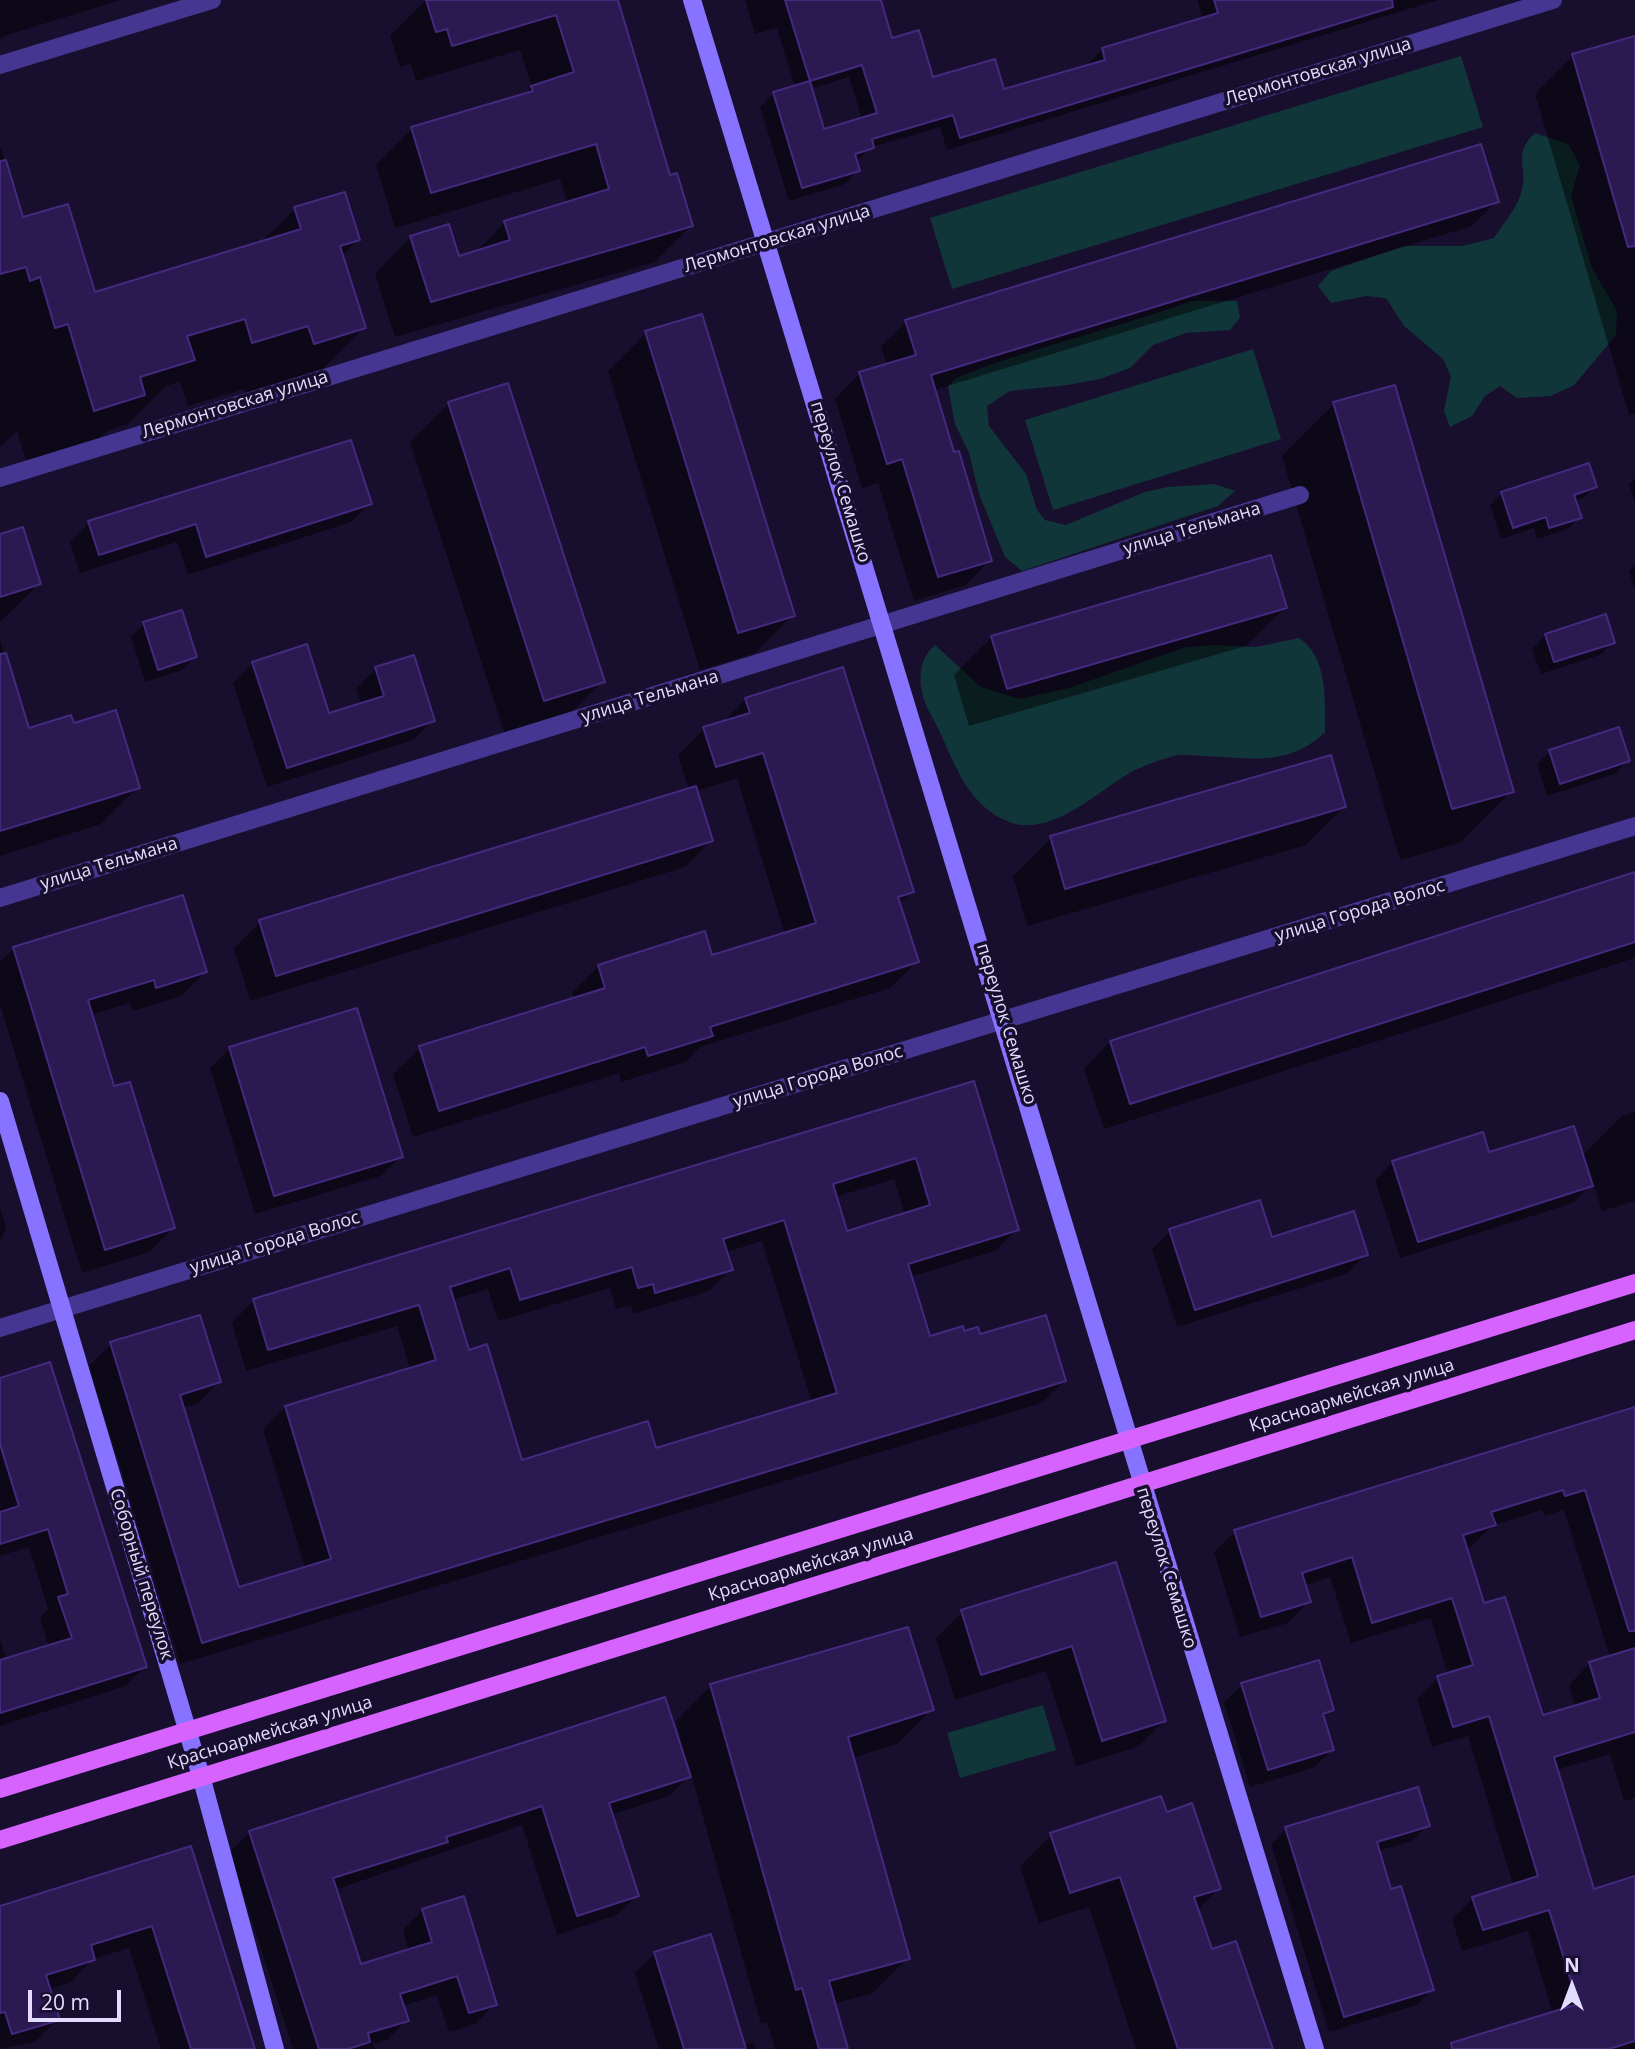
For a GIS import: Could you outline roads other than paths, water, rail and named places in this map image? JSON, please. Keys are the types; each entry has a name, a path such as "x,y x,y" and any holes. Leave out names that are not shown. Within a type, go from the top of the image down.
{"main road":[{"name":"Красноармейская улица","path":"0,1789 1635,1283"},
{"name":"Красноармейская улица","path":"0,1840 1635,1330"}],"street":[{"path":"0,65 212,0"},
{"name":"переулок Семашко","path":"692,0 1005,1020 1140,1484 1315,2049"},
{"name":"Лермонтовская улица","path":"0,478 1553,0"},
{"name":"улица Тельмана","path":"0,898 1300,495"},
{"name":"улица Города Волос","path":"0,1328 1635,826"},
{"name":"Соборный переулок","path":"0,1101 201,1776 275,2049"}]}
